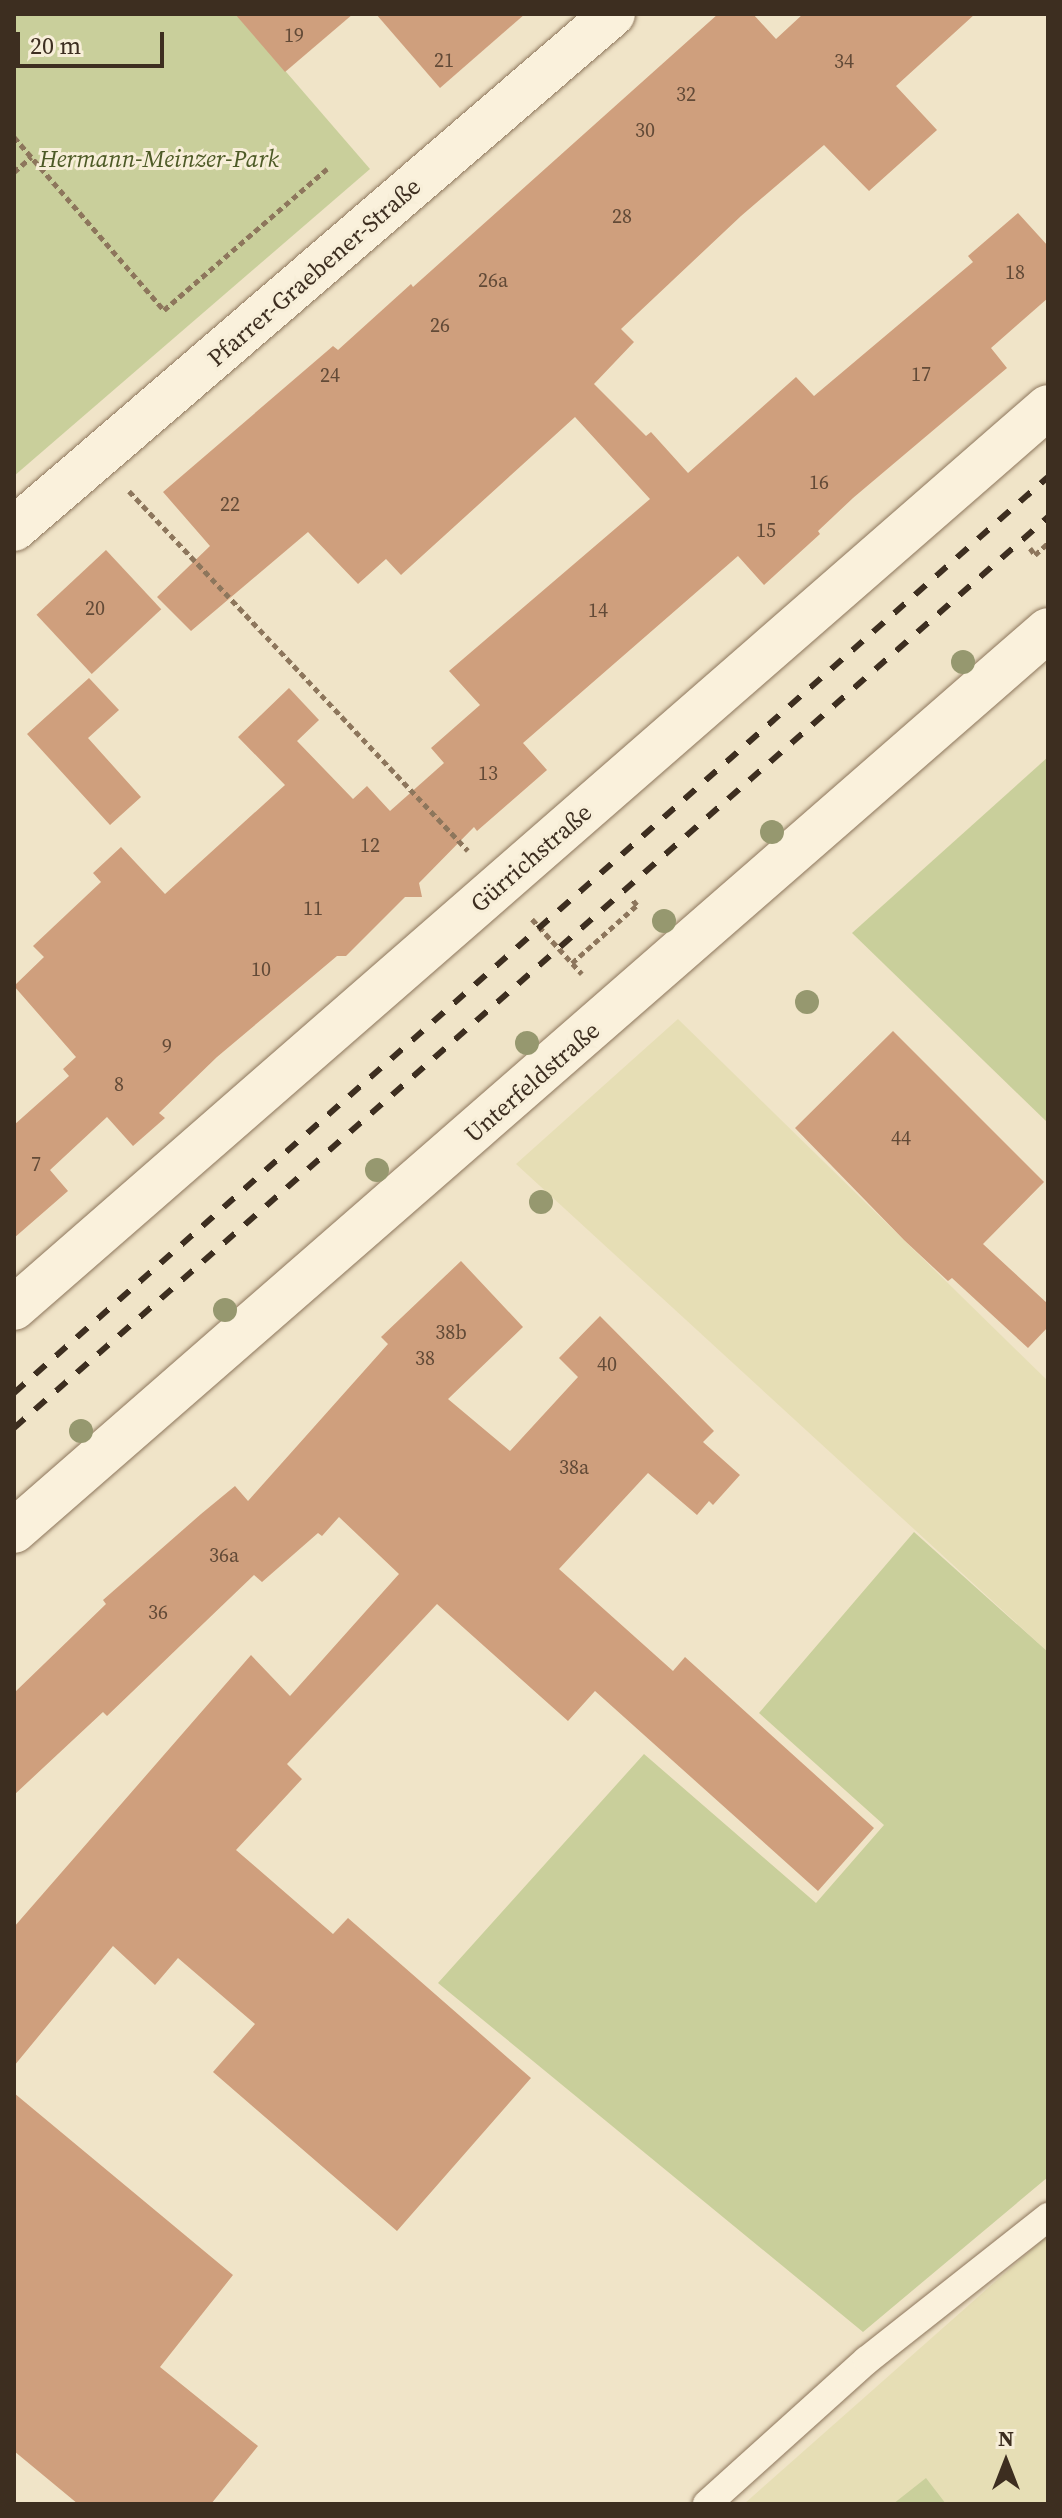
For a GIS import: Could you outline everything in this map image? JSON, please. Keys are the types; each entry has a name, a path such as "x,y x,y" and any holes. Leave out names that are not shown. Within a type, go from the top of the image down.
{"street":[{"name":"Pfarrer-Graebener-Straße","path":"14,529 613,14"},
{"name":"Gürrichstraße","path":"14,1308 1048,407"},
{"name":"Unterfeldstraße","path":"14,1531 1048,630"}],"lane":[{"path":"707,2504 867,2360 1048,2217"}],"path":[{"path":"14,137 164,310 327,169"},
{"path":"14,172 31,157"},
{"path":"98,458 568,957"},
{"path":"1030,548 1035,555 1048,543"},
{"path":"572,963 637,905 632,899"}],"shaded area":[{"path":"678,1019 1048,1381 1048,1652 516,1164"},
{"path":"1048,2235 1048,2504 744,2504"}],"green space":[{"name":"Hermann-Meinzer-Park","path":"14,14 236,14 370,169 14,476"},
{"path":"1048,757 1048,1123 852,933"},
{"path":"914,1532 1048,1652 1048,2177 863,2332 438,1983 644,1754 816,1903 884,1825 759,1713"},
{"path":"926,2478 946,2504 893,2504"}],"building":[{"path":"235,14 353,14 285,72"},
{"path":"376,14 525,14 440,88"},
{"path":"718,14 753,14 776,39 803,14 975,14 896,86 937,130 869,191 824,145 741,216 621,329 634,342 594,384 646,436 651,432 688,473 796,377 814,396 973,262 968,256 1018,213 1048,246 1048,298 991,348 1007,368 853,498 818,531 820,534 764,585 738,556 523,743 547,770 477,831 474,827 419,883 422,897 405,897 346,956 337,956 217,1057 159,1113 165,1118 133,1146 107,1117 50,1170 68,1191 14,1238 14,1125 69,1076 63,1069 76,1057 14,986 44,957 33,946 101,882 93,873 121,847 165,894 285,785 238,737 289,688 319,720 297,741 353,799 367,786 390,811 444,763 431,748 480,705 449,671 650,499 575,417 401,575 386,559 358,584 308,532 191,631 157,597 210,546 163,492 333,346 338,350 411,284 413,287"},
{"path":"106,550 161,609 92,674 37,615"},
{"path":"89,678 119,710 88,738 141,797 110,825 27,734"},
{"path":"893,1031 1044,1182 983,1244 1048,1304 1048,1327 1028,1348 952,1278 948,1281 904,1240 795,1128"},
{"path":"461,1261 523,1327 448,1399 510,1451 578,1377 559,1358 600,1316 714,1431 703,1442 740,1475 713,1505 709,1501 697,1515 648,1473 559,1569 673,1671 685,1657 874,1828 818,1891 595,1691 568,1721 437,1604 287,1764 302,1779 236,1850 333,1934 348,1918 531,2078 397,2231 213,2072 255,2024 178,1958 155,1985 113,1946 14,2066 14,1927 251,1655 290,1696 399,1574 339,1517 322,1536 318,1533 262,1582 254,1575 107,1716 103,1712 14,1795 14,1693 106,1604 103,1600 235,1486 248,1501 388,1344 381,1337"},
{"path":"14,2093 233,2275 160,2367 258,2446 211,2504 78,2504 14,2451"}],"railway":[{"path":"14,1393 1048,477"},
{"path":"14,1428 1048,517"}]}
